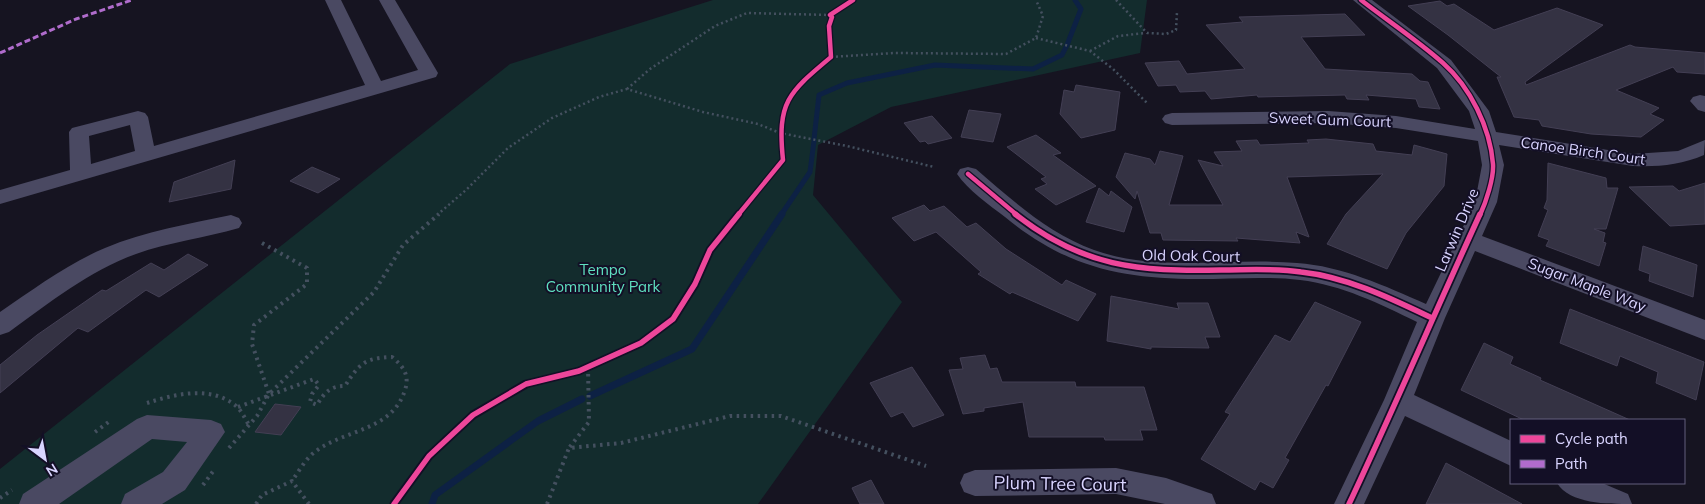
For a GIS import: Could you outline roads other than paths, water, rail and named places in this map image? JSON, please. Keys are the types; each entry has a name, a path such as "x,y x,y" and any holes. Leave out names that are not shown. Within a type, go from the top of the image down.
{"street":[{"path":"333,0 374,87"},
{"path":"0,197 146,156 374,87 429,73 387,0"},
{"name":"Larwin Drive","path":"1349,504 1398,400 1432,318 1486,202 1493,165 1488,137 1479,111 1465,90 1444,64 1361,0"},
{"path":"81,173 79,132 138,117 146,156"},
{"name":"Sweet Gum Court","path":"1172,119 1328,117 1396,122 1488,137"},
{"name":"Canoe Birch Court","path":"1488,137 1633,160 1669,160 1694,154 1705,146"},
{"name":"Old Oak Court","path":"968,174 1026,223 1055,243 1086,257 1116,265 1154,270 1303,271 1339,279 1370,290 1432,318"},
{"path":"0,325 77,273 112,254 149,241 231,223"},
{"name":"Sugar Maple Way","path":"1469,240 1705,330"},
{"path":"1398,400 1510,454"},
{"path":"34,504 147,427 218,442 174,481 136,504"},
{"name":"Plum Tree Court","path":"975,482 1116,481 1166,491 1201,504"},
{"path":"1574,484 1617,504"}],"waterway":[{"path":"1067,45 1081,9 1075,0"},
{"path":"814,139 819,95 847,83 935,65 1033,69 1062,55 1066,47"},
{"path":"781,215 810,172 814,141"},
{"path":"590,396 692,349 782,214"},
{"path":"432,504 435,495 538,421 582,399"}],"park label":[{"name":"Tempo Community Park","path":"603,278"}]}
